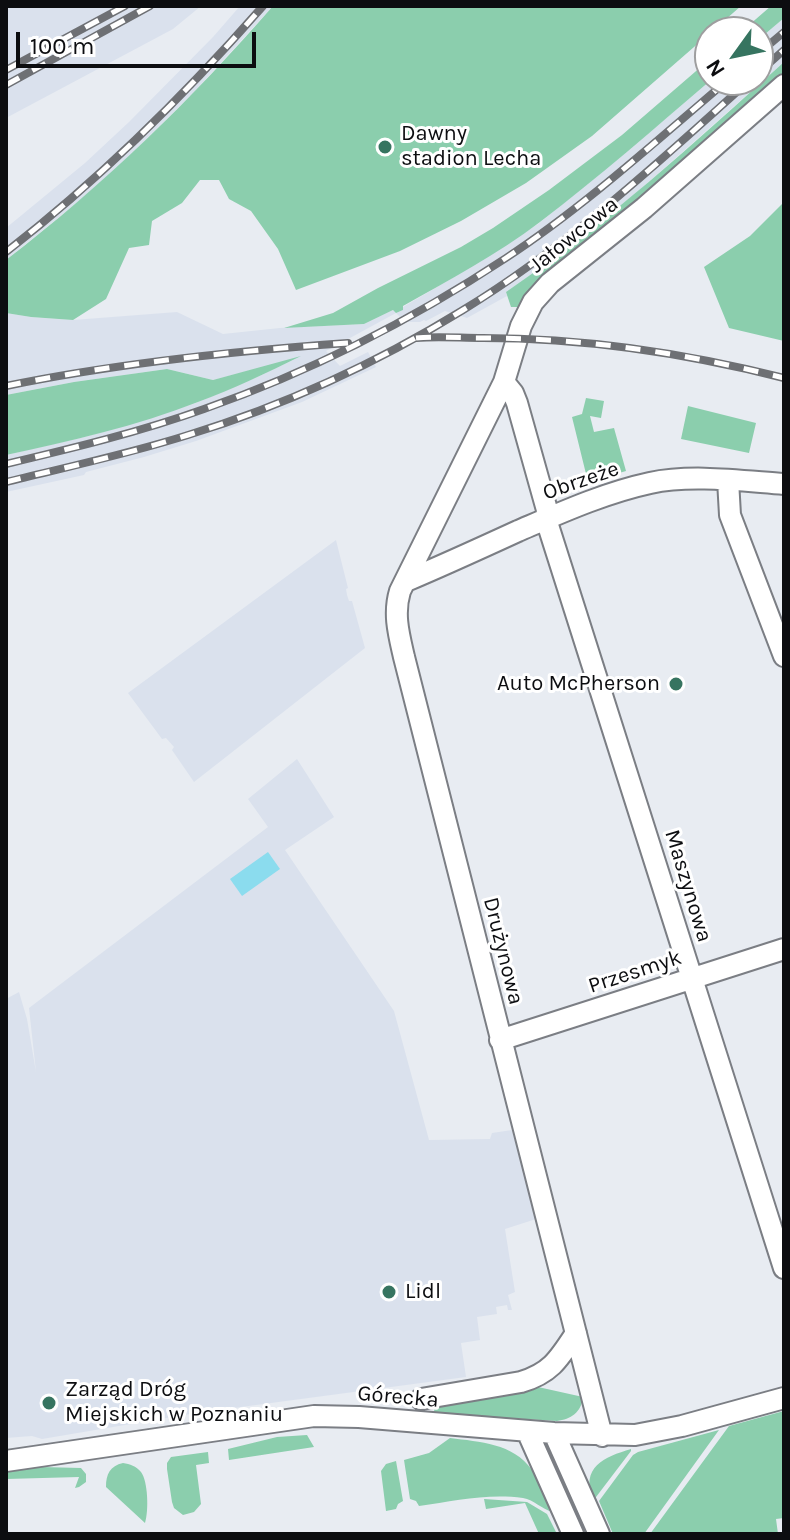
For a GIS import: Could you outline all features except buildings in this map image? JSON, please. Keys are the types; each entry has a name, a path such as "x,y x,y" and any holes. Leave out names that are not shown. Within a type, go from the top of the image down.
{"street":[{"name":"Jałowcowa","path":"406,581 504,382 524,317 540,293 687,171 784,85"},
{"path":"504,382 517,403 547,510 546,519"},
{"name":"Obrzeże","path":"406,581 546,519 652,483 697,479 784,484"},
{"path":"728,480 730,515 784,656"},
{"name":"Maszynowa","path":"546,519 784,1268"},
{"name":"Drużynowa","path":"406,581 397,603 397,626 602,1436"},
{"name":"Przesmyk","path":"500,1040 784,949"},
{"path":"421,1399 536,1377 560,1358 576,1333"},
{"name":"Górecka","path":"6,1461 314,1416 602,1436 635,1435 659,1432 784,1398"},
{"path":"527,1431 573,1534"},
{"path":"554,1433 599,1534"}],"shaded area":[{"path":"6,6 201,6 173,29 6,118"},
{"path":"240,6 273,6 194,92 105,180 6,260 6,228 129,122"},
{"path":"784,18 784,62 774,71 774,26"},
{"path":"694,95 746,96 635,194 566,250 506,292 507,296 467,318 445,311 426,321 405,322 396,313 538,224"},
{"path":"393,310 396,313 326,351 340,366 368,352 376,367 302,402 144,457 84,475 6,492 6,455 88,436 196,403 295,359 213,380 167,369 6,395 6,313 73,320 177,312 223,334 364,324"},
{"path":"336,540 347,595 352,601 365,648 194,782 172,750 174,747 166,738 162,739 128,693"},
{"path":"297,759 334,817 285,850 394,1011 429,1140 490,1139 492,1133 512,1130 536,1219 505,1229 515,1292 508,1295 512,1310 508,1310 507,1305 496,1307 497,1314 477,1317 480,1340 461,1343 466,1377 196,1413 42,1439 32,1436 6,1438 6,999 19,992 36,1072 29,1008 268,827 248,799"}],"green space":[{"path":"273,6 741,6 730,16 694,16 694,47 592,136 526,183 461,221 400,251 296,290 278,249 251,211 229,199 219,180 200,180 182,203 152,221 149,245 129,248 106,299 73,320 6,313 6,260 112,171 211,75"},
{"path":"771,6 784,6 784,18 774,26 774,16 759,16"},
{"path":"784,62 784,78 774,87 774,71"},
{"path":"694,73 694,95 562,205 490,256 396,313 393,310 364,324 284,328 333,313 461,247 549,190 622,135"},
{"path":"746,96 763,96 518,307 511,307 506,292 579,239"},
{"path":"784,202 784,341 729,328 704,267 750,236"},
{"path":"301,356 175,411 6,455 6,395 167,369 213,380"},
{"path":"586,398 604,401 601,418 590,416 594,432 614,428 626,471 588,482 572,417 582,414"},
{"path":"688,406 756,423 749,453 681,439"},
{"path":"538,1387 583,1397 578,1411 567,1419 557,1421 434,1412 435,1404"},
{"path":"784,1411 784,1518 776,1519 778,1534 650,1534 729,1426"},
{"path":"719,1430 644,1534 613,1534 599,1501 633,1455"},
{"path":"307,1435 314,1447 229,1460 228,1449 277,1437"},
{"path":"450,1438 495,1445 515,1454 535,1475 552,1512 527,1499 497,1496 419,1506 410,1499 404,1460 429,1453"},
{"path":"631,1449 593,1501 590,1480 597,1465"},
{"path":"208,1452 209,1463 196,1465 201,1504 194,1512 183,1515 172,1502 167,1463 171,1457"},
{"path":"396,1461 403,1501 396,1509 386,1511 381,1471 386,1464"},
{"path":"123,1463 135,1467 143,1476 147,1496 145,1523 106,1487 110,1471"},
{"path":"81,1468 86,1474 86,1482 75,1488 79,1477 6,1479 6,1470"},
{"path":"484,1499 527,1502 547,1514 557,1534 539,1534 525,1503 486,1509"}],"water":[{"path":"268,852 280,869 242,896 230,879"}],"railway":[{"path":"6,70 125,6"},
{"path":"6,85 150,6"},
{"path":"6,252 75,195 140,135 263,6"},
{"path":"774,40 784,32"},
{"path":"774,59 784,50"},
{"path":"6,464 81,446 204,409 283,379 360,343 434,303 535,238 620,172 709,96"},
{"path":"6,482 143,448 224,423 329,382 397,348 463,310 539,259 612,202 732,96"},
{"path":"416,338 521,339 597,344 672,354 784,378"},
{"path":"6,386 176,359 348,343"}],"place":[{"name":"Dawny stadion Lecha","path":"385,147"},
{"name":"Auto McPherson","path":"676,684"},
{"name":"Lidl","path":"389,1292"},
{"name":"Zarząd Dróg Miejskich w Poznaniu","path":"49,1403"}]}
